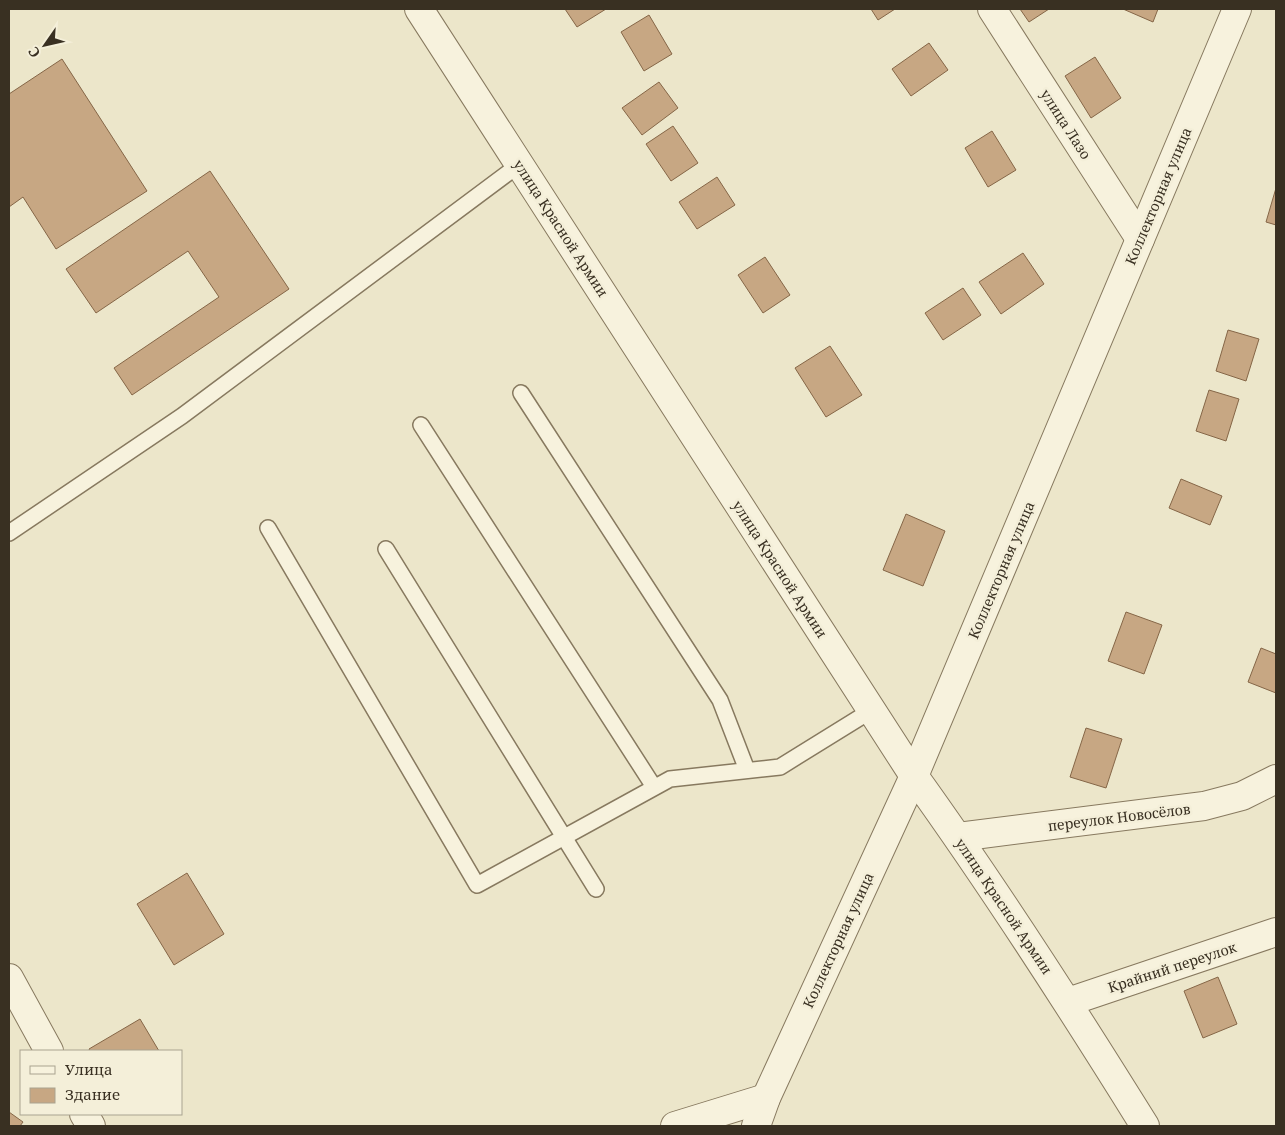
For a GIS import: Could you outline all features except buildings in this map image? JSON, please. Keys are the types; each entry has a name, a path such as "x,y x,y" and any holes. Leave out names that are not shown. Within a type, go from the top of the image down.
{"street":[{"name":"улица Красной Армии","path":"419,9 914,776 958,837 1068,1002 1144,1126"},
{"name":"улица Лазо","path":"992,9 1140,239"},
{"name":"Коллекторная улица","path":"756,1126 766,1098 914,776 1237,9"},
{"name":"переулок Новосёлов","path":"958,837 1204,806 1242,796 1276,780"},
{"name":"Крайний переулок","path":"1068,1002 1276,932"},
{"path":"9,978 48,1050"},
{"path":"675,1126 766,1098"}],"lane":[{"path":"9,533 182,416 520,164"},
{"path":"521,393 720,700 747,770"},
{"path":"421,425 654,787"},
{"path":"268,528 477,884 670,778 780,767 872,710"},
{"path":"386,549 596,889"}]}
